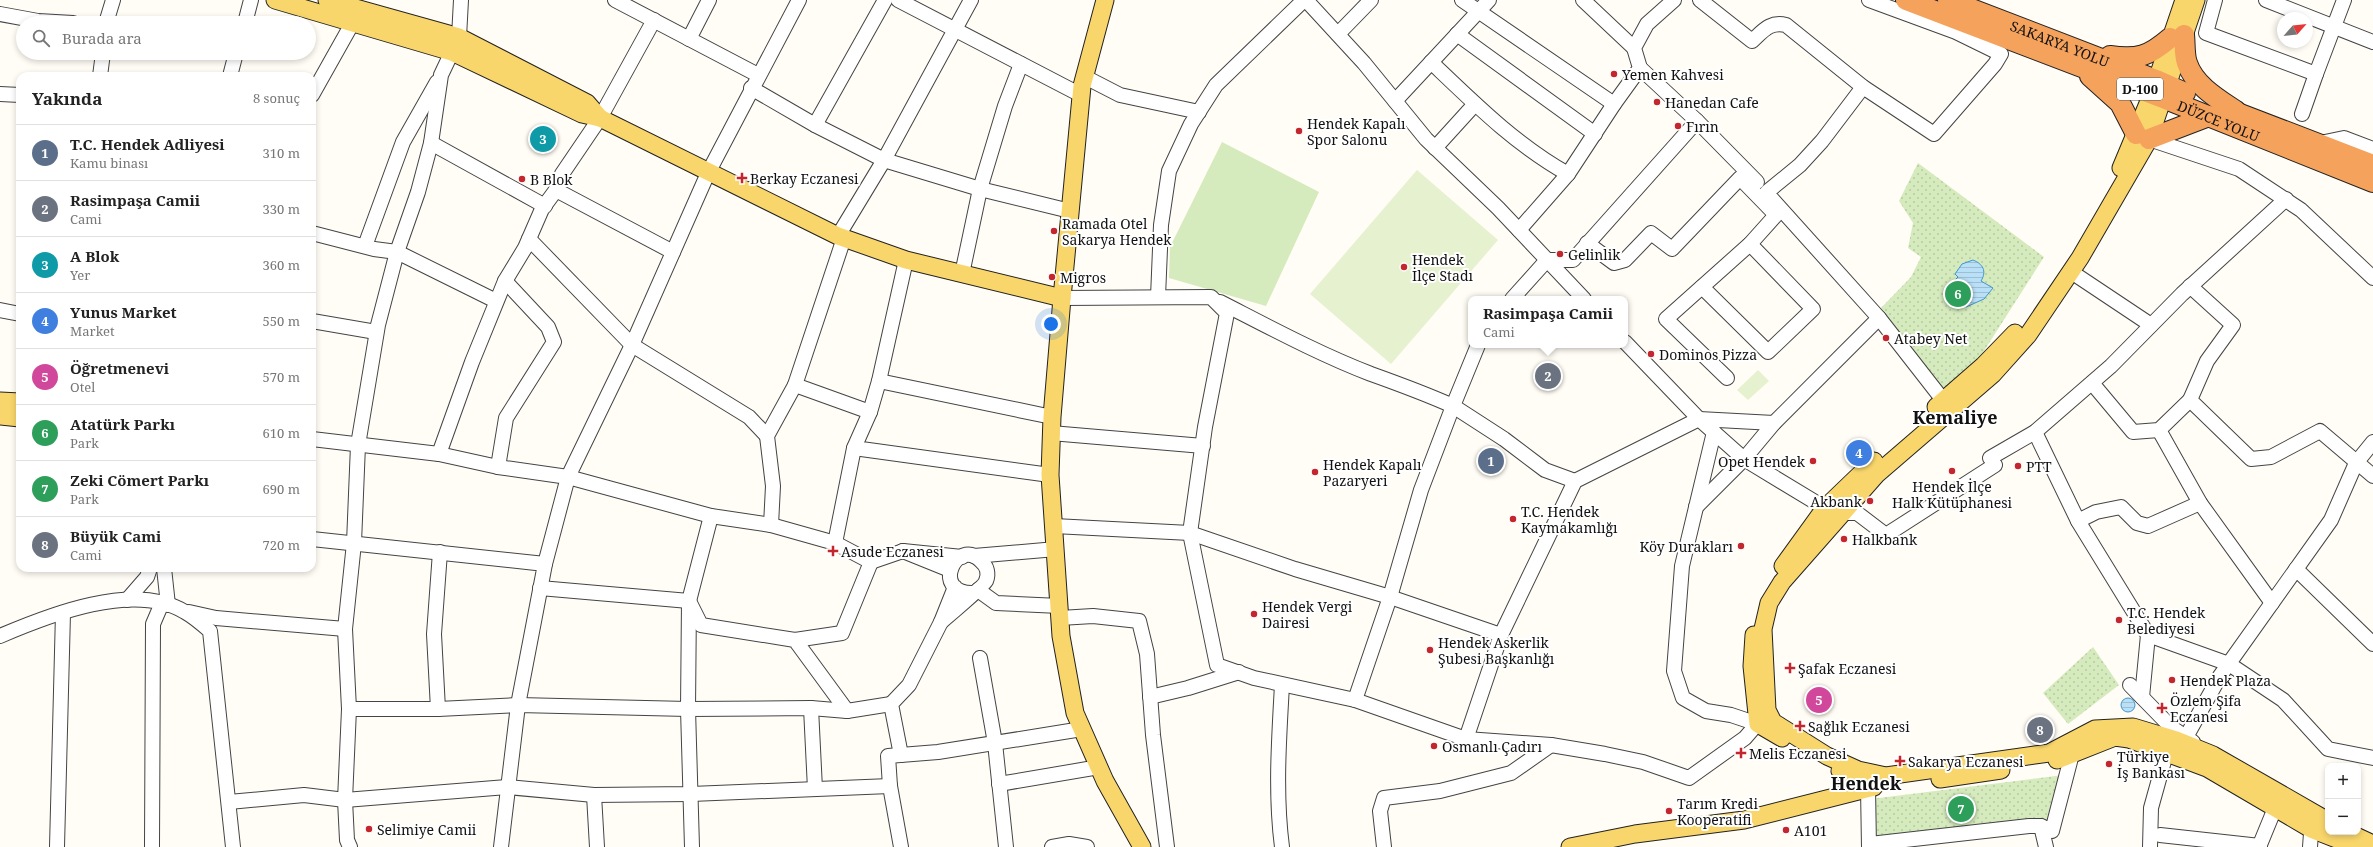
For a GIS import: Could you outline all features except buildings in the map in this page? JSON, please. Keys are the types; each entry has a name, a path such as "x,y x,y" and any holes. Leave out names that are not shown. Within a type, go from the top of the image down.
{"highway":[{"name":"DÜZCE YOLU","path":"1906,0 2080,59 2159,89 2209,116 2373,182"},
{"name":"SAKARYA YOLU","path":"1948,0 2080,59"},
{"path":"2080,59 2134,58 2146,56 2177,36 2186,63 2198,80 2210,94 2239,114"},
{"path":"2080,59 2120,103 2143,136 2209,116"},
{"name":"D-100","path":"2159,89 2239,114 2320,143 2373,165"}],"main road":[{"path":"275,0 354,22 456,45"},
{"path":"327,0 456,45 587,103 600,118 708,173 841,237 906,260 1062,298"},
{"path":"1105,0 1084,77 1062,298 1052,425 1050,475 1061,636 1075,713 1099,767 1142,847"},
{"path":"1946,405 1993,374 2028,335 2070,271 2143,136 2177,36 2184,0"},
{"path":"2177,36 2196,0"},
{"path":"1763,717 1763,628 1770,603 1782,582 1833,510 1876,474 1946,405 2020,328 2065,260 2122,166 2143,136"},
{"path":"0,401 16,402"},
{"path":"0,416 16,418"},
{"path":"1763,717 1827,756 1858,770 1886,776 2049,753 2095,729 2133,728 2176,740 2213,756 2312,821 2357,847"},
{"path":"1763,717 1868,788"},
{"path":"1570,847 1630,841 1744,820 1868,788 2051,763 2115,737 2129,739 2207,768 2275,808 2312,821 2325,822"},
{"path":"1868,788 1886,776"},
{"path":"2354,835 2373,844"}],"street":[{"path":"108,16 112,0"},
{"path":"247,16 251,0"},
{"path":"364,246 403,142 441,75 456,45 461,0"},
{"path":"617,0 758,75"},
{"path":"689,39 709,0"},
{"path":"501,847 507,786 518,705 545,564 568,477 632,345 708,173 751,88 799,0"},
{"path":"814,125 885,0"},
{"path":"898,0 1082,95"},
{"path":"771,525 773,486 767,436 795,385 841,237 971,0"},
{"path":"1158,297 1161,225 1169,171 1199,112 1216,85 1305,0 1338,34 1435,148 1519,230 1581,296"},
{"path":"1338,34 1371,0"},
{"path":"1462,0 1614,104"},
{"path":"1395,101 1489,0"},
{"path":"1583,0 1634,48 1640,68 1696,121 1767,192 1879,318 1946,405"},
{"path":"1634,48 1646,24 1674,0"},
{"path":"1700,0 1752,41 1767,27 1777,23 1786,25 1863,87 1934,134 1995,64 2000,54 1956,32 1869,0"},
{"path":"2215,0 2206,33 2316,74"},
{"path":"2266,0 2373,42"},
{"path":"2302,114 2344,0"},
{"path":"0,14 16,17"},
{"path":"439,454 472,362 505,281 529,239 545,206 556,190 562,174 600,118 654,20"},
{"path":"316,88 354,22"},
{"path":"1457,34 1595,134"},
{"path":"101,72 102,60"},
{"path":"231,72 234,60"},
{"path":"1431,62 1509,135 1546,162 1568,174"},
{"path":"962,274 980,190 1005,106 1020,64"},
{"path":"1519,230 1568,174 1614,104 1640,68"},
{"path":"350,847 347,840 345,800 348,708 345,629 354,544 358,445 376,332 397,252 418,192 431,143 441,75"},
{"path":"1084,77 1120,95 1199,112"},
{"path":"1767,192 1800,164 1822,141 1863,87"},
{"path":"751,88 814,125 884,160 980,190 1070,211"},
{"path":"0,97 16,95"},
{"path":"1435,148 1476,104"},
{"path":"1515,296 1547,260 1573,260 1586,243 1696,121"},
{"path":"2143,136 2239,169 2301,210 2373,278"},
{"path":"2320,143 2344,138 2373,149"},
{"path":"431,143 545,206"},
{"path":"1586,243 1614,262 1625,260 1651,233 1672,248 1740,178 1776,215 1750,244 1666,319 1727,378"},
{"path":"556,190 673,252"},
{"path":"1628,345 1699,419 1744,458 1833,510 1856,513 1886,535 2035,432 2092,383 2190,286 2286,199"},
{"path":"316,234 364,246 397,252 496,301"},
{"path":"529,239 632,345 749,417 767,436"},
{"path":"1702,287 1768,352 1813,309 1750,244"},
{"path":"835,543 854,448 870,412 879,381 906,260"},
{"path":"2070,271 2151,325"},
{"path":"498,467 506,418 554,342 548,327 505,281"},
{"path":"2092,383 2133,432 2158,430 2190,400 2207,361 2233,325 2190,286"},
{"path":"1211,297 1227,313 1203,446 1190,533 1217,665 1282,685 1355,700 1466,739 1551,745 1643,762 1689,778 1745,738 1763,717"},
{"path":"1062,298 1211,297 1277,331 1371,374 1414,388 1453,406 1504,439 1545,470 1575,481"},
{"path":"0,310 16,313"},
{"path":"1696,507 1744,458 1774,423 1879,318"},
{"path":"316,322 376,332"},
{"path":"1355,700 1390,597 1421,490 1477,348"},
{"path":"879,381 1052,425 1203,446"},
{"path":"795,385 870,412"},
{"path":"2190,400 2251,459 2271,457 2320,432 2367,469"},
{"path":"1466,739 1501,635 1575,481 1699,419 1774,423"},
{"path":"2158,430 2200,503 2272,603"},
{"path":"1714,432 1682,566 1674,671 1683,698 1706,710 1732,715 1763,717"},
{"path":"2035,432 2078,521 2148,635 2142,697"},
{"path":"316,440 439,454 498,467 568,477 711,516 771,525 835,543 871,562 903,551 968,556 1056,549"},
{"path":"2186,737 2229,664 2367,469 2373,442"},
{"path":"854,448 1050,475"},
{"path":"2078,521 2096,512 2121,507 2137,522 2148,526 2200,503"},
{"path":"692,847 688,709 689,601 711,516"},
{"path":"1054,526 1190,533 1295,569 1390,597 1501,635"},
{"path":"316,539 545,564"},
{"path":"903,551 950,570"},
{"path":"438,709 434,634 440,552"},
{"path":"968,556 952,564 950,570 950,576 955,588 966,593 976,591 996,602 1060,612 1139,621 1147,654 1150,697 1167,847"},
{"path":"941,622 983,586 987,574 984,563 968,556"},
{"path":"689,601 701,625 795,640 842,633 871,562"},
{"path":"2296,569 2373,644"},
{"path":"127,600 147,577 149,572"},
{"path":"152,847 153,624 165,604 164,572"},
{"path":"540,588 689,601"},
{"path":"348,708 438,709 518,705 688,709 811,708 847,711 891,704 909,685 941,622 955,588"},
{"path":"0,636 93,603 127,600 165,604 185,612 216,618 345,629"},
{"path":"185,612 210,630 217,715 229,802 233,847"},
{"path":"57,847 63,613"},
{"path":"2148,635 2229,664 2283,700 2328,748 2373,758"},
{"path":"795,640 847,711"},
{"path":"980,658 995,743 1006,847"},
{"path":"1150,697 1188,688 1239,672"},
{"path":"1282,685 1278,750 1279,826 1282,847"},
{"path":"2130,685 2171,727 2213,756"},
{"path":"891,704 901,755"},
{"path":"811,708 815,789"},
{"path":"901,847 890,786 888,756 938,752 1082,729"},
{"path":"1384,847 1380,811 1384,798 1440,791 1511,773 1551,745"},
{"path":"2046,847 2046,829 2075,753"},
{"path":"2150,847 2151,808 2166,754"},
{"path":"1000,784 1099,767"},
{"path":"229,802 304,795 345,800 507,786 594,795 691,794 890,786"},
{"path":"1868,788 1869,846 1952,834 2046,829"},
{"path":"594,795 597,847"},
{"path":"2160,835 2259,846 2275,808"},
{"path":"2310,847 2312,821"},
{"path":"1052,847 1069,844 1086,847"}],"green space":[{"path":"1222,142 1319,192 1266,306 1169,278 1170,247"},
{"path":"1918,163 2044,257 1975,365 1944,392 1879,310 1911,277 1921,257 1908,248 1913,223 1899,201"},
{"name":"Hendek İlçe Stadı","path":"1417,170 1498,240 1391,364 1310,294"},
{"path":"1758,370 1769,381 1748,400 1737,390"},
{"path":"2093,647 2119,685 2068,724 2043,693"},
{"path":"2063,775 2047,820 1870,839 1871,799"}],"water":[{"path":"1973,260 1983,268 1984,274 1981,281 1993,288 1984,299 1966,307 1961,303 1961,299 1952,294 1953,282 1958,277 1955,274 1962,264"},
{"path":"2125,698 2131,698 2135,702 2135,708 2131,712 2125,712 2121,708 2121,702"}],"place":[{"name":"Yemen Kahvesi","path":"1614,74"},
{"name":"Hanedan Cafe","path":"1657,102"},
{"name":"Fırın","path":"1678,126"},
{"name":"Hendek Kapalı Spor Salonu","path":"1299,131"},
{"name":"A Blok","path":"543,139"},
{"name":"Berkay Eczanesi","path":"742,178"},
{"name":"B Blok","path":"522,179"},
{"name":"Ramada Otel Sakarya Hendek","path":"1054,231"},
{"name":"Gelinlik","path":"1560,254"},
{"name":"Hendek İlçe Stadı","path":"1404,267"},
{"name":"Migros","path":"1052,277"},
{"name":"Atatürk Parkı","path":"1958,294"},
{"name":"Atabey Net","path":"1886,338"},
{"name":"Dominos Pizza","path":"1651,354"},
{"name":"Rasimpaşa Camii","path":"1548,376"},
{"name":"Yunus Market","path":"1859,453"},
{"name":"T.C. Hendek Adliyesi","path":"1491,461"},
{"name":"Opet Hendek","path":"1813,461"},
{"name":"PTT","path":"2018,466"},
{"name":"Hendek İlçe Halk Kütüphanesi","path":"1952,471"},
{"name":"Hendek Kapalı Pazaryeri","path":"1315,472"},
{"name":"Akbank","path":"1870,501"},
{"name":"T.C. Hendek Kaymakamlığı","path":"1513,519"},
{"name":"Halkbank","path":"1844,539"},
{"name":"Köy Durakları","path":"1741,546"},
{"name":"Asude Eczanesi","path":"833,551"},
{"name":"Hendek Vergi Dairesi","path":"1254,614"},
{"name":"T.C. Hendek Belediyesi","path":"2119,620"},
{"name":"Hendek Askerlik Şubesi Başkanlığı","path":"1430,650"},
{"name":"Şafak Eczanesi","path":"1790,668"},
{"name":"Hendek Plaza","path":"2172,680"},
{"name":"Öğretmenevi","path":"1819,700"},
{"name":"Özlem Şifa Eczanesi","path":"2162,708"},
{"name":"Sağlık Eczanesi","path":"1800,726"},
{"name":"Büyük Cami","path":"2040,730"},
{"name":"Osmanlı Çadırı","path":"1434,746"},
{"name":"Melis Eczanesi","path":"1741,753"},
{"name":"Sakarya Eczanesi","path":"1900,761"},
{"name":"Türkiye İş Bankası","path":"2109,764"},
{"name":"Zeki Cömert Parkı","path":"1961,809"},
{"name":"Tarım Kredi Kooperatifi","path":"1669,811"},
{"name":"Selimiye Camii","path":"369,829"},
{"name":"A101","path":"1786,830"}],"district":[{"name":"Kemaliye","path":"1955,417"},
{"name":"Hendek","path":"1866,783"}]}
